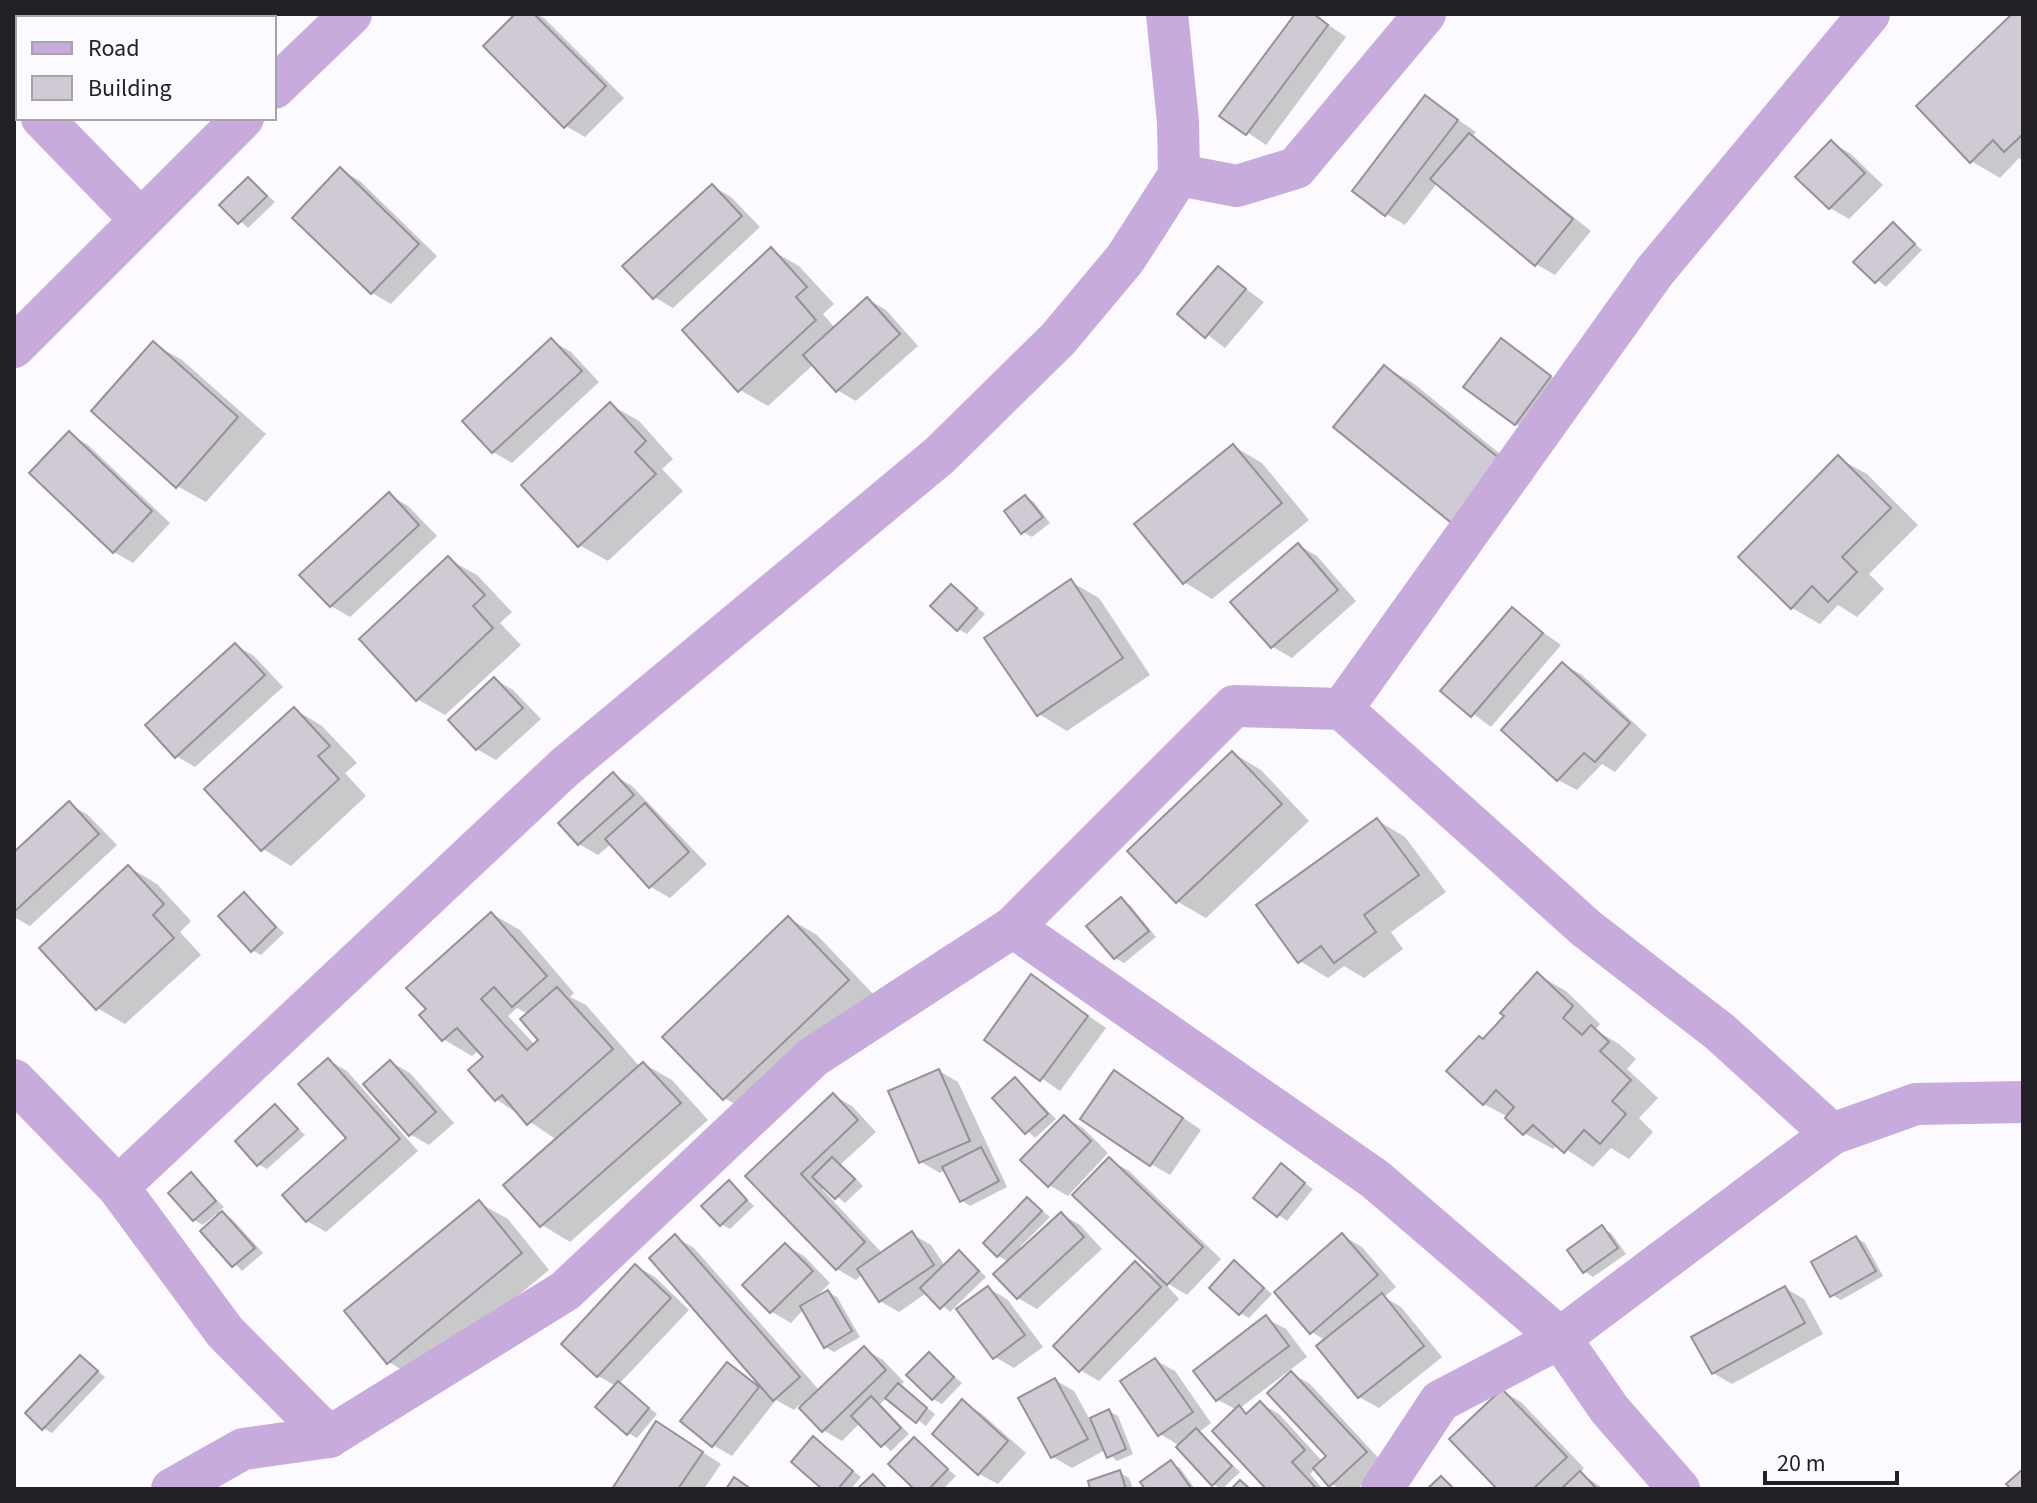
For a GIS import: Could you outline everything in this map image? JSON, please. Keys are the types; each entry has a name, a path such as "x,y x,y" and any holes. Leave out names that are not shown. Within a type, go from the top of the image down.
{"street":[{"path":"276,86 351,14"},
{"path":"118,1187 565,767 940,455 1058,339 1125,259 1179,175 1178,122 1167,14"},
{"path":"1179,175 1237,186 1296,168 1425,14"},
{"path":"1342,709 1655,271 1869,14"},
{"path":"44,120 140,219"},
{"path":"14,347 241,120"},
{"path":"172,1489 243,1449 329,1437 565,1291 813,1057 1013,927 1234,706 1342,709 1587,929 1720,1032 1832,1134"},
{"path":"1013,927 1375,1179 1560,1338 1610,1410 1679,1489"},
{"path":"14,1080 118,1187 225,1332 329,1437"},
{"path":"1382,1489 1440,1401 1560,1338 1832,1134 1916,1104 2023,1102"}],"building":[{"path":"515,14 534,14 606,86 564,128 483,46"},
{"path":"1295,14 1314,14 1328,25 1246,135 1219,116"},
{"path":"2012,14 2023,14 2023,134 2004,152 1993,140 1970,163 1916,106"},
{"path":"1425,95 1458,120 1385,216 1352,191"},
{"path":"1469,133 1573,219 1535,266 1430,179"},
{"path":"1831,140 1865,173 1829,209 1795,177"},
{"path":"340,167 419,244 371,294 292,218"},
{"path":"248,177 267,196 238,224 219,205"},
{"path":"712,184 742,216 653,299 622,266"},
{"path":"1893,222 1915,244 1875,283 1853,262"},
{"path":"771,247 807,287 796,297 816,320 738,392 682,330"},
{"path":"1218,266 1246,289 1205,338 1177,314"},
{"path":"867,297 900,334 836,392 803,355"},
{"path":"551,338 582,371 492,453 462,421"},
{"path":"1501,338 1551,376 1515,425 1463,387"},
{"path":"153,341 238,417 176,488 91,411"},
{"path":"1384,365 1505,463 1454,525 1333,427"},
{"path":"610,402 646,441 635,452 656,474 578,547 521,485"},
{"path":"69,431 152,511 113,553 29,473"},
{"path":"1233,444 1282,503 1183,584 1134,524"},
{"path":"1838,455 1891,508 1842,557 1857,572 1828,602 1812,586 1791,609 1738,557"},
{"path":"389,492 419,525 330,607 299,575"},
{"path":"1025,495 1043,517 1021,534 1004,511"},
{"path":"1298,543 1338,590 1271,648 1230,602"},
{"path":"448,556 485,595 473,606 493,628 416,701 359,639"},
{"path":"1071,579 1123,658 1037,716 984,638"},
{"path":"951,584 977,608 957,631 930,606"},
{"path":"1512,607 1543,633 1471,717 1440,691"},
{"path":"235,643 265,675 175,758 145,725"},
{"path":"1562,662 1630,723 1595,762 1584,753 1557,781 1501,730"},
{"path":"494,677 523,708 476,750 448,720"},
{"path":"294,707 330,746 318,756 339,779 261,851 204,789"},
{"path":"1232,751 1282,804 1176,903 1127,851"},
{"path":"613,772 634,795 578,845 558,823"},
{"path":"69,801 99,834 14,912 14,852"},
{"path":"645,803 689,852 649,888 605,839"},
{"path":"1377,818 1419,875 1364,915 1376,932 1334,963 1321,946 1298,963 1256,905"},
{"path":"128,865 164,904 153,915 174,938 96,1010 39,948"},
{"path":"244,892 276,927 251,952 218,916"},
{"path":"1121,897 1149,931 1114,959 1086,926"},
{"path":"491,912 547,976 512,1007 494,987 481,999 527,1050 538,1040 520,1019 557,987 613,1049 527,1125 502,1095 495,1101 468,1070 483,1057 457,1028 442,1041 419,1015 426,1009 406,988"},
{"path":"788,916 849,980 723,1100 662,1037"},
{"path":"1537,972 1573,1006 1563,1018 1582,1035 1591,1025 1609,1042 1600,1051 1631,1080 1612,1101 1626,1114 1600,1144 1584,1130 1564,1153 1533,1125 1523,1135 1505,1118 1514,1107 1496,1090 1483,1105 1446,1071 1479,1036 1483,1039 1504,1016 1500,1013"},
{"path":"1031,974 1088,1016 1040,1081 984,1040"},
{"path":"328,1058 400,1139 306,1222 282,1195 346,1138 298,1084"},
{"path":"390,1060 436,1112 409,1136 363,1084"},
{"path":"643,1062 681,1103 540,1227 503,1185"},
{"path":"939,1069 970,1141 919,1163 888,1091"},
{"path":"1114,1070 1183,1118 1150,1166 1080,1119"},
{"path":"1015,1077 1048,1114 1025,1134 992,1098"},
{"path":"833,1093 858,1120 801,1174 865,1242 836,1270 745,1176"},
{"path":"275,1104 298,1129 257,1166 235,1141"},
{"path":"1064,1115 1091,1141 1048,1187 1020,1160"},
{"path":"981,1147 999,1181 960,1202 942,1167"},
{"path":"832,1157 855,1179 835,1199 812,1177"},
{"path":"1109,1157 1203,1247 1167,1285 1072,1195"},
{"path":"1281,1163 1305,1183 1277,1217 1253,1198"},
{"path":"191,1172 216,1201 193,1221 168,1193"},
{"path":"729,1180 747,1200 720,1226 701,1206"},
{"path":"1027,1197 1042,1211 997,1257 983,1243"},
{"path":"479,1200 522,1253 387,1364 344,1311"},
{"path":"222,1211 255,1248 232,1267 200,1231"},
{"path":"1061,1212 1084,1237 1017,1299 993,1274"},
{"path":"1602,1225 1618,1248 1583,1273 1567,1250"},
{"path":"912,1231 934,1265 879,1302 857,1269"},
{"path":"1342,1233 1378,1275 1310,1334 1274,1292"},
{"path":"675,1234 800,1377 773,1401 649,1258"},
{"path":"1856,1236 1876,1271 1830,1297 1811,1262"},
{"path":"785,1243 813,1271 770,1313 742,1285"},
{"path":"959,1250 979,1271 940,1309 920,1288"},
{"path":"1234,1260 1264,1288 1239,1315 1209,1288"},
{"path":"1135,1261 1161,1287 1079,1372 1053,1346"},
{"path":"635,1264 671,1298 597,1377 561,1344"},
{"path":"988,1286 1025,1335 993,1359 956,1309"},
{"path":"1785,1286 1805,1323 1712,1374 1691,1337"},
{"path":"828,1290 852,1331 824,1348 800,1306"},
{"path":"1382,1293 1424,1346 1358,1398 1316,1346"},
{"path":"1266,1315 1289,1346 1216,1401 1193,1371"},
{"path":"864,1346 886,1370 822,1432 799,1408"},
{"path":"929,1352 954,1377 932,1400 906,1375"},
{"path":"80,1355 98,1371 42,1430 25,1413"},
{"path":"1155,1358 1193,1412 1158,1436 1120,1381"},
{"path":"727,1362 759,1387 712,1447 680,1421"},
{"path":"1291,1371 1367,1452 1329,1487 1313,1468 1326,1456 1267,1393"},
{"path":"1055,1378 1088,1439 1051,1458 1018,1398"},
{"path":"618,1381 649,1408 627,1435 595,1407"},
{"path":"898,1383 927,1408 916,1423 885,1398"},
{"path":"1502,1389 1567,1457 1533,1489 1497,1489 1449,1439"},
{"path":"871,1396 901,1428 881,1447 851,1416"},
{"path":"962,1399 1008,1441 978,1475 932,1434"},
{"path":"1260,1401 1305,1450 1292,1462 1317,1489 1266,1489 1212,1431 1239,1405 1246,1414"},
{"path":"1109,1409 1126,1449 1107,1458 1090,1418"},
{"path":"656,1421 703,1452 678,1489 612,1489"},
{"path":"1196,1428 1232,1466 1212,1486 1176,1447"},
{"path":"813,1436 853,1471 838,1489 822,1489 791,1462"},
{"path":"914,1437 948,1469 929,1489 914,1489 888,1464"},
{"path":"1171,1460 1191,1488 1145,1489 1140,1482"},
{"path":"2023,1469 2023,1489 2011,1489 2006,1484"},
{"path":"1120,1470 1126,1489 1090,1489 1088,1481"},
{"path":"1580,1471 1597,1489 1561,1489"},
{"path":"873,1474 887,1489 857,1489"},
{"path":"1441,1476 1454,1489 1427,1489"},
{"path":"734,1477 751,1489 726,1489"},
{"path":"1240,1480 1250,1489 1231,1489"}]}
